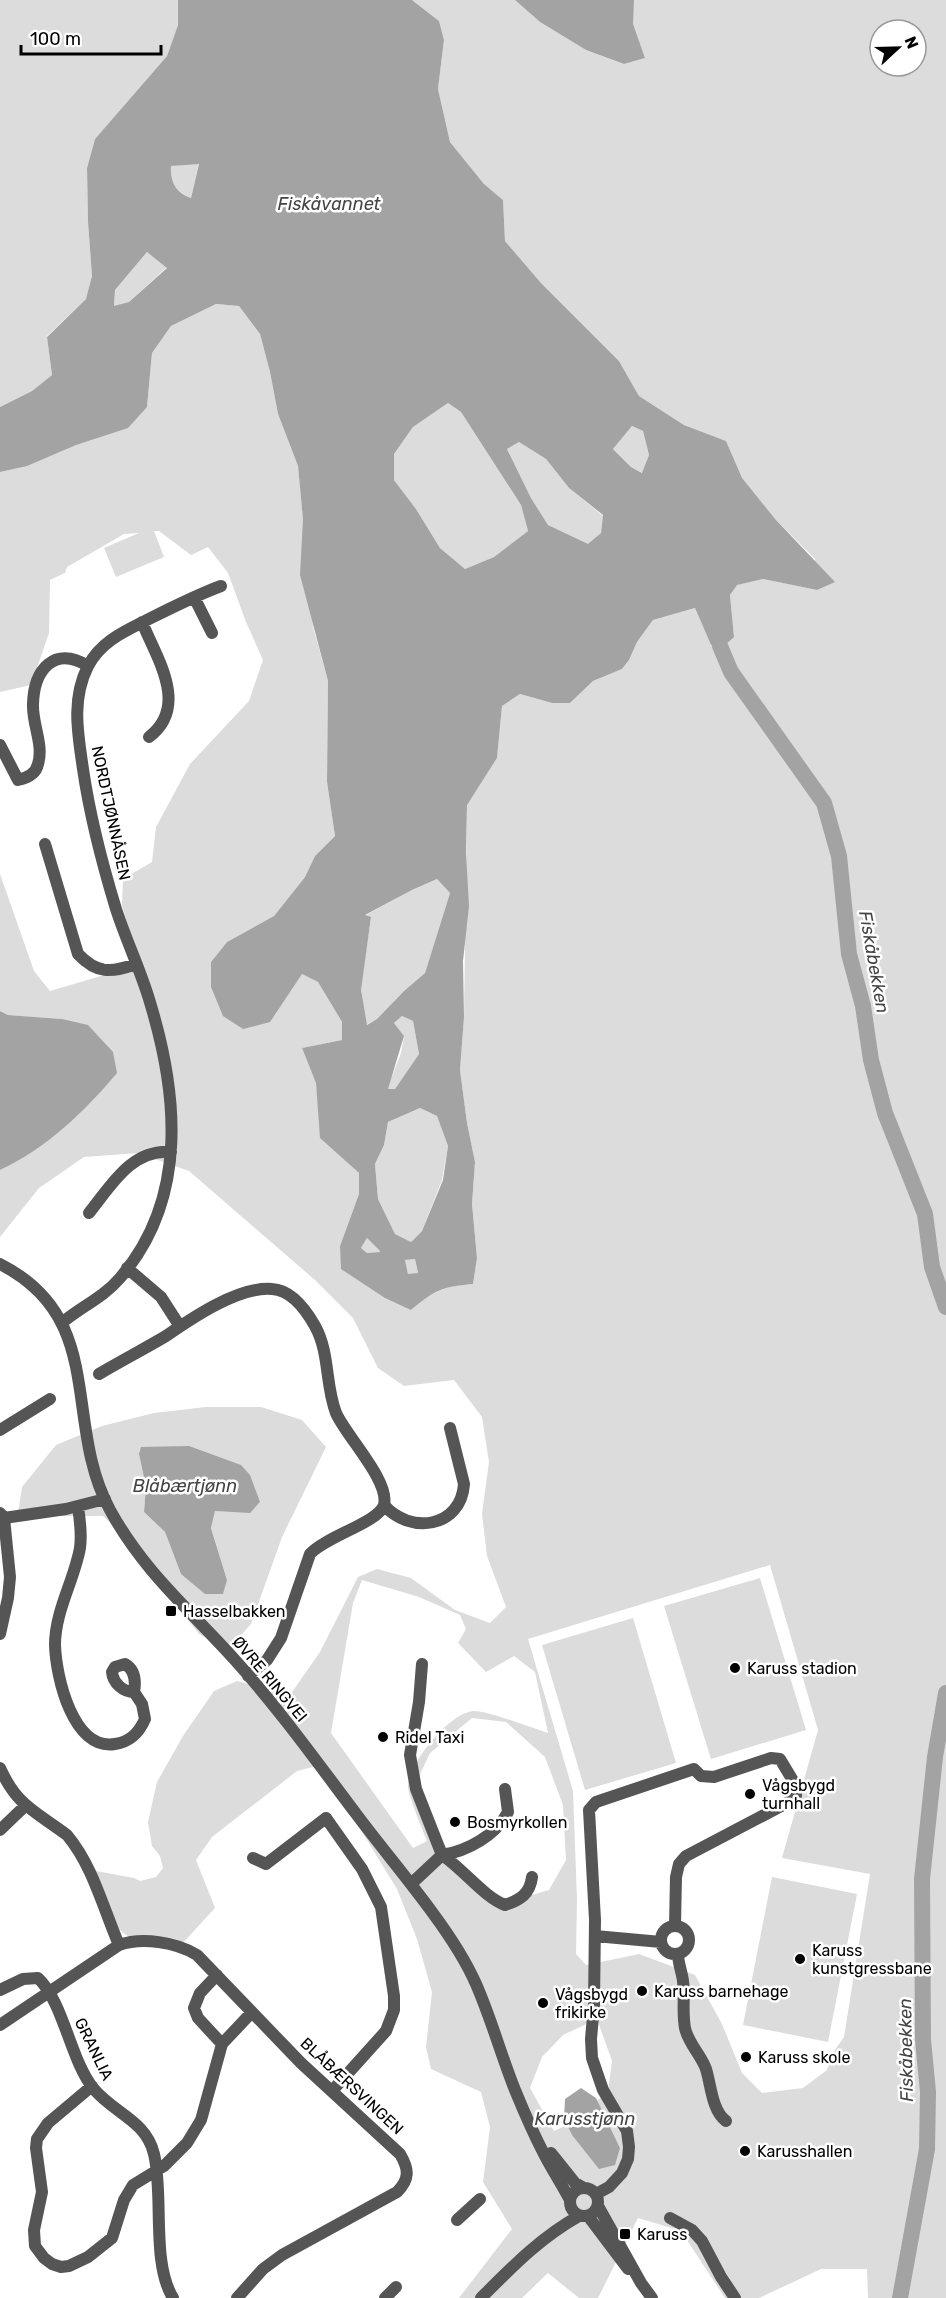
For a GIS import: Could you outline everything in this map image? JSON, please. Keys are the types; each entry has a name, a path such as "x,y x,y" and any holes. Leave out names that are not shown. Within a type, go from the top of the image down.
{"street":[{"name":"NORDTJØNNÅSEN","path":"63,1322 106,1291 127,1268 160,1211 171,1152 172,1114 159,1033 102,865 84,778 76,720 80,692 88,666 114,636 221,586"},
{"path":"194,597 212,633"},
{"path":"142,622 159,659 168,688 164,720 149,737"},
{"path":"0,745 18,780 33,774 38,767 39,758 33,696 43,672 48,664 62,657 76,658 88,666"},
{"path":"45,844 78,954 98,970 113,970 136,964"},
{"path":"88,1214 132,1163 148,1154 171,1152"},
{"name":"ØVRE RINGVEI","path":"0,1264 30,1283 45,1297 63,1322 74,1356 93,1462 105,1499 127,1540 151,1572 248,1676 307,1746 454,1943 473,1978 516,2091 570,2203"},
{"path":"127,1268 161,1297 174,1314 178,1325"},
{"path":"99,1374 167,1335 178,1325 224,1301 263,1289 274,1289 295,1299 310,1316 321,1338 332,1402 337,1415 376,1476 384,1505 395,1516 414,1524 433,1522 448,1515 460,1501 464,1484 450,1428"},
{"path":"0,1430 50,1399"},
{"path":"0,1634 10,1577 2,1516 33,1515 78,1507 105,1499"},
{"path":"248,1676 267,1660 281,1638 310,1554 326,1540 365,1522 379,1512 384,1505"},
{"path":"78,1507 80,1546 61,1609 55,1644 63,1692 82,1732 90,1740 109,1745 128,1740 141,1727 145,1719 144,1710 134,1692"},
{"path":"422,1664 410,1755 416,1789 442,1855 454,1862 494,1899 505,1905 525,1896 532,1878"},
{"path":"482,2298 526,2253 560,2227 596,2210 597,2200 622,2173 628,2159 627,2131 606,2097 593,2063 591,2039 595,1936 589,1810 596,1802 694,1769 701,1776 714,1777 771,1758 780,1759 795,1784 796,1796 682,1860 676,1877 675,1926"},
{"path":"0,1768 12,1791 25,1806 59,1829 73,1842 90,1873 119,1945"},
{"path":"411,1884 442,1855 472,1845 496,1828 508,1812 505,1789"},
{"path":"0,1830 25,1806"},
{"path":"253,1858 266,1864 326,1818 356,1860 381,1907 394,1996 391,2020 380,2040 332,2091"},
{"path":"675,1926 684,1929 689,1937 686,1949 678,1954 665,1950 661,1942 667,1929 675,1926"},
{"path":"595,1936 661,1942"},
{"name":"BLÅBÆRSVINGEN","path":"0,2025 119,1945 147,1942 180,1947 197,1955 301,2063 400,2154 408,2175 404,2184 387,2198 282,2255 263,2269 237,2298"},
{"path":"678,1954 683,1981 687,2035 698,2050 706,2068 715,2102 721,2117 726,2121"},
{"path":"217,1975 200,1993 194,2005 198,2018 222,2044"},
{"path":"0,1990 23,1979 34,1978 42,1983 47,1992"},
{"name":"GRANLIA","path":"47,1992 92,2086 108,2103 132,2120 147,2136 151,2144 156,2170 162,2272 173,2298"},
{"path":"92,2086 48,2123 37,2139 36,2148 42,2192 34,2230 35,2246 38,2252 52,2264 61,2266 79,2262 98,2251 112,2238 128,2192 133,2185 164,2166 187,2143 201,2120 222,2044 252,2012"},
{"name":"ØVRE RINGVEI","path":"530,2122 575,2183 584,2188"},
{"path":"526,2253 531,2244 570,2203 575,2191 584,2188 593,2191 641,2283 652,2298"},
{"path":"457,2220 480,2199"},
{"path":"570,2203 584,2216 641,2283"},
{"path":"670,2218 692,2230 702,2241 735,2298"},
{"path":"385,2298 396,2287"}],"shaded area":[{"path":"0,0 178,0 178,25 167,56 95,139 87,168 92,276 87,298 47,336 52,375 32,391 0,407"},
{"path":"412,0 515,0 540,22 586,50 624,64 645,58 632,24 634,0 946,0 946,2298 868,2298 867,2269 821,2269 759,2298 725,2298 681,2231 638,2218 598,2298 579,2298 548,2273 522,2298 459,2298 512,2229 483,2182 490,2127 481,2092 431,2069 426,2047 432,1992 417,1939 397,1889 321,1765 297,1771 212,1837 196,1860 215,1908 181,1945 135,1942 106,1919 85,1869 140,1881 156,1877 163,1868 160,1856 152,1846 148,1822 157,1782 183,1736 214,1691 237,1681 290,1695 320,1652 358,1577 377,1569 411,1578 455,1610 490,1623 506,1607 487,1556 482,1514 489,1462 482,1417 454,1380 404,1386 378,1368 353,1318 315,1280 189,1171 138,1153 84,1157 39,1188 0,1237 0,1170 6,1167 62,1019 8,1015 0,1011 0,874 34,971 50,991 101,976 136,958 122,905 123,879 152,862 156,827 190,764 249,701 263,660 228,573 208,547 191,555 159,531 154,531 164,557 116,577 104,548 139,533 124,534 67,567 65,573 50,580 49,633 31,685 0,692 0,472 57,453 147,407 152,353 171,326 216,304 239,306 260,334 278,414 298,466 313,627 328,681 327,782 335,836 315,856 305,877 274,916 227,942 211,962 291,987 302,974 318,982 342,1022 342,1040 302,1048 316,1082 321,1138 359,1173 359,1194 340,1246 411,1310 439,1291 473,1284 477,1258 472,1204 475,1162 460,1070 464,1017 467,804 497,758 502,706 520,694 552,703 570,703 593,681 622,669 653,620 695,608 711,645 734,637 730,595 736,585 763,579 817,590 815,559 776,520 741,478 726,441 684,425 639,396 619,361 541,283 505,241 503,200 484,184 450,142 438,89 444,40 439,21","holes":["770,1565 818,1730 782,1858 870,1874 844,2037 832,2054 827,2070 803,2088 762,2093 742,2073 722,2024 695,1975 639,1954 586,1965 576,1954 577,1900 573,1791 528,1639","362,1580 419,1597 460,1615 466,1629 458,1643 486,1672 514,1656 535,1672 548,1733 479,1711 463,1714 442,1729 423,1752 408,1785 427,1841 413,1848 331,1733 353,1603","472,1718 506,1722 545,1757 563,1805 566,1860 549,1890 511,1901 476,1883 439,1838 415,1785 430,1753","597,2019 612,2061 608,2091 597,2101 620,2148 572,2135 567,2125 554,2131 530,2088 542,2057 563,2035"]},
{"path":"199,163 191,198 181,193 175,186 171,166"},
{"path":"147,252 167,267 129,302 114,307 115,290"},
{"path":"448,403 461,412 521,505 528,531 494,557 465,569 440,548 416,509 394,480 394,454 413,427"},
{"path":"632,426 643,431 649,455 643,473 631,467 613,449"},
{"path":"519,442 546,459 569,488 603,516 601,533 588,545 548,525 531,498 507,449"},
{"path":"437,879 450,893 425,973 377,1019 366,1025 360,990 371,918 364,916"},
{"path":"402,1016 413,1021 419,1054 395,1089 387,1089 401,1053 404,1036 394,1023"},
{"path":"420,1108 437,1116 448,1146 442,1180 422,1231 411,1242 395,1234 378,1199 375,1164 384,1145 388,1122"},
{"path":"367,1238 381,1252 367,1253 361,1248"},
{"path":"415,1259 418,1274 408,1274 405,1260"},
{"path":"206,1407 261,1407 302,1420 326,1447 282,1537 251,1624 228,1650 199,1634 167,1593 137,1548 103,1516 18,1513 22,1487 56,1445 102,1426 154,1413","holes":["139,1454 260,1502 250,1512 215,1511 211,1527 227,1580 181,1574 165,1532 144,1512 146,1487"]},
{"name":"Karuss stadion","path":"760,1578 806,1730 711,1759 664,1606"},
{"path":"633,1618 676,1763 585,1790 542,1645"},
{"name":"Karuss kunstgressbane","path":"772,1877 857,1894 828,2042 743,2025"}],"water":[{"name":"Fiskåvannet","path":"178,0 412,0 439,21 444,40 438,89 450,142 484,184 503,200 505,241 541,283 619,361 639,396 684,425 726,441 742,478 776,520 835,582 817,590 763,579 737,585 730,595 734,637 724,646 711,645 695,608 653,620 622,669 593,681 570,703 552,703 520,694 502,706 497,758 467,805 466,853 469,906 463,961 464,1017 460,1070 475,1162 472,1204 477,1258 473,1284 439,1291 411,1310 385,1298 341,1269 340,1246 359,1194 359,1173 320,1138 316,1083 302,1048 342,1040 342,1022 318,982 302,974 270,1022 243,1029 223,1016 211,987 211,962 227,942 274,916 305,877 315,856 335,836 327,782 328,681 300,575 303,520 298,466 278,414 260,334 239,306 216,304 171,326 152,353 147,407 128,428 76,445 27,466 0,472 0,407 32,391 52,375 47,337 86,299 92,276 87,168 95,139 167,56 178,25","holes":["199,164 191,198 178,190 171,166","147,252 167,268 129,302 114,306 115,290","448,403 461,412 521,505 528,531 494,557 465,569 440,548 416,509 394,480 394,454 413,427","632,426 643,431 649,455 642,473 631,467 613,449","519,442 546,459 569,488 603,515 601,533 588,544 548,525 531,498 507,449","437,879 450,893 425,973 377,1019 367,1025 361,990 371,917 365,915","402,1016 413,1021 419,1054 395,1089 388,1089 404,1036 394,1023","420,1108 437,1116 448,1146 443,1180 422,1231 411,1242 395,1234 378,1199 375,1164 384,1145 388,1122","367,1238 380,1252 367,1253 361,1248","415,1259 418,1273 408,1274 405,1260"]},
{"path":"515,0 634,0 633,24 645,58 624,64 586,50 540,22"},
{"path":"0,1011 8,1015 62,1019 88,1025 113,1052 117,1073 64,1128 34,1151 0,1170"},
{"name":"Blåbærtjønn","path":"189,1446 241,1465 250,1475 260,1502 250,1513 215,1511 211,1528 227,1580 223,1594 205,1594 181,1574 165,1532 144,1512 146,1487 139,1454 141,1447"},
{"name":"Karusstjønn","path":"581,2088 596,2098 620,2148 615,2165 599,2169 572,2135 564,2119 565,2099"}],"waterway":[{"name":"Fiskåbekken","path":"720,646 731,672 824,803 839,856 849,954 863,1006 871,1060 885,1113 925,1214 932,1267 946,1307"},
{"name":"Fiskåbekken","path":"900,2298 927,2149 928,2092 923,2040 922,1879 935,1757 946,1693"}],"place":[{"name":"Hasselbakken","path":"171,1611"},
{"name":"Karuss stadion","path":"735,1668"},
{"name":"Ridel Taxi","path":"383,1737"},
{"name":"Vågsbygd turnhall","path":"750,1794"},
{"name":"Bosmyrkollen","path":"455,1822"},
{"name":"Karuss kunstgressbane","path":"800,1959"},
{"name":"Karuss barnehage","path":"642,1991"},
{"name":"Vågsbygd frikirke","path":"543,2003"},
{"name":"Karuss skole","path":"746,2057"},
{"name":"Karusshallen","path":"745,2151"},
{"name":"Karuss","path":"625,2234"}]}
